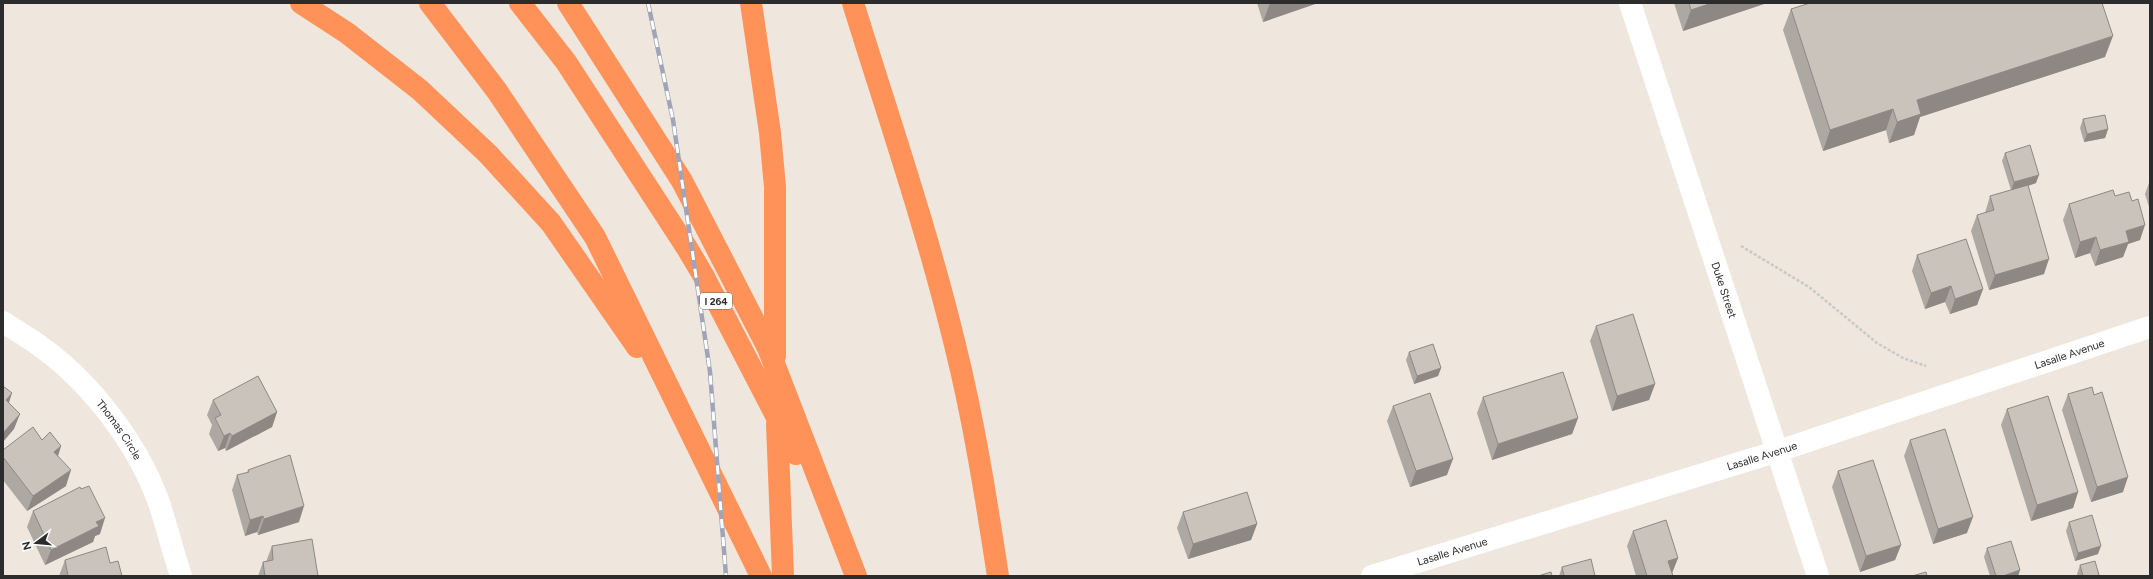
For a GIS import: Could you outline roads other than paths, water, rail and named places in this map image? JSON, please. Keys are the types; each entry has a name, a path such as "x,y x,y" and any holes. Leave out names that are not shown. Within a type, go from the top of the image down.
{"highway":[{"path":"301,3 347,33 420,90 488,154 551,223 606,304 672,395"},
{"path":"430,3 497,91 595,237 761,576"},
{"name":"I 264","path":"520,3 566,62 703,275 846,551 856,576"},
{"path":"568,3 682,181 768,348 846,551"},
{"path":"751,3 770,132 775,187 774,334 783,576"},
{"path":"853,3 925,238 955,344 982,467 998,576"}],"street":[{"name":"Duke Street","path":"1630,3 1818,576"},
{"name":"Thomas Circle","path":"3,322 44,349 84,385 112,418 140,463 158,502 181,576"},
{"name":"Lasalle Avenue","path":"1372,576 1778,451 2150,327"}],"railway":[{"path":"648,3 673,120 710,372 726,576"}]}
